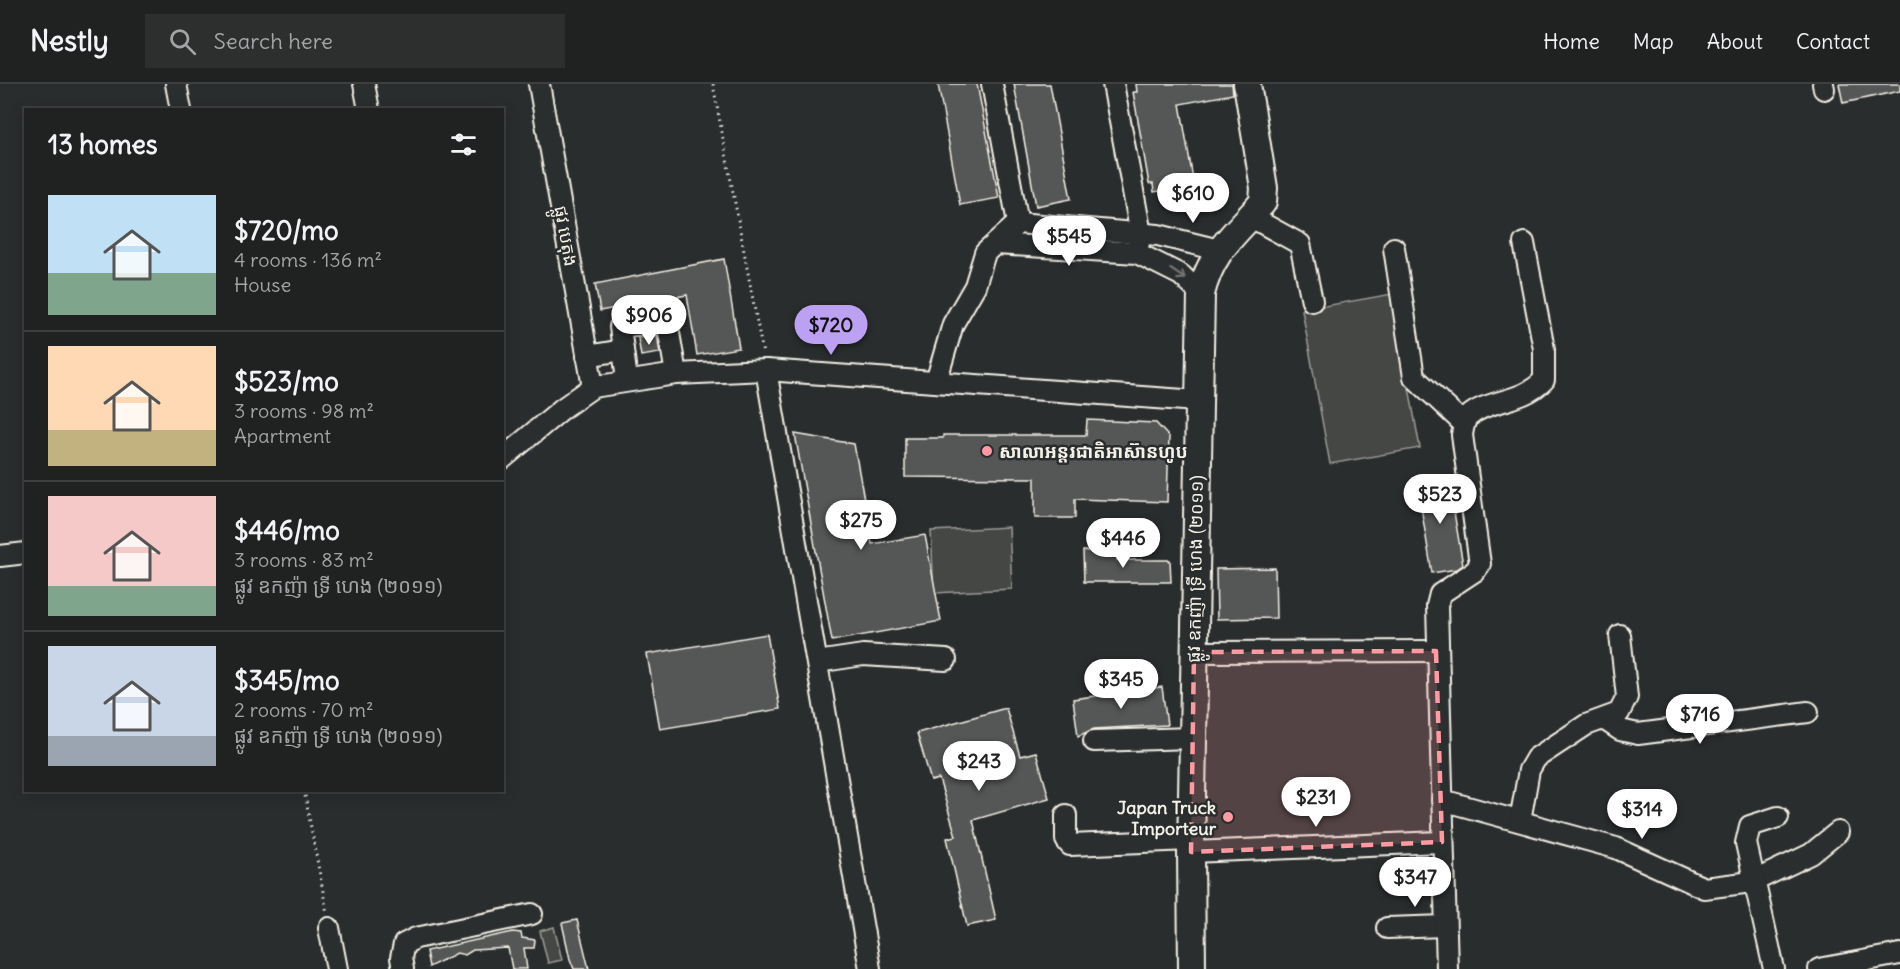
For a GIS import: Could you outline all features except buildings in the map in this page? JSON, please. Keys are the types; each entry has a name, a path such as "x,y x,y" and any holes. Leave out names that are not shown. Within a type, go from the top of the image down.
{"main road":[{"name":"ផ្លូវ ឧកញ៉ា ទ្រី ហេង (២០១១)","path":"1192,969 1191,846 1201,294 1207,270 1219,250 1263,202 1264,188 1247,84"}],"street":[{"path":"176,84 181,108"},
{"path":"364,84 369,108"},
{"name":"ផ្លូវ បេតុង","path":"539,84 593,387"},
{"path":"992,84 1018,223"},
{"path":"1113,84 1139,243"},
{"path":"1251,216 1300,244 1312,301"},
{"path":"936,382 953,324 975,286 985,253 1018,223"},
{"path":"1018,223 1139,243 1181,274 1201,294"},
{"path":"996,244 1139,243 1158,235 1219,250"},
{"path":"1446,969 1443,800 1436,651 1437,606 1440,594 1475,571 1480,564 1462,435 1464,424 1468,417 1482,409 1521,397 1536,389 1544,380 1544,349 1524,243"},
{"path":"1394,248 1414,377 1464,424"},
{"path":"627,380 620,327 667,321 676,374"},
{"path":"587,356 623,350"},
{"path":"766,370 870,969"},
{"path":"504,457 563,408 593,387 676,374 766,370 1198,401"},
{"path":"0,556 24,553"},
{"path":"1520,821 1529,770 1536,758 1586,725 1619,713 1627,697 1620,635"},
{"path":"1194,652 1436,651"},
{"path":"817,662 863,656 946,660"},
{"path":"1605,720 1620,730 1638,734 1808,712"},
{"path":"1094,741 1193,738"},
{"path":"1443,800 1616,848 1704,888 1752,882 1811,854 1838,832"},
{"path":"1066,815 1066,840 1070,844 1191,846 1442,842"},
{"path":"1774,969 1752,882 1746,843 1750,826 1778,817"},
{"path":"404,969 401,958 404,944 416,938 532,914"},
{"path":"1387,928 1445,926"},
{"path":"329,928 337,969"},
{"path":"1819,969 1900,954"}],"path":[{"path":"713,84 766,370"},
{"path":"304,792 329,928"}],"highlighted area":[{"path":"1436,651 1442,842 1191,852 1194,652"}],"shaded area":[{"path":"1392,294 1420,448 1330,464 1302,310"},
{"path":"1009,527 1012,589 934,593 931,531"},
{"path":"554,927 562,960 548,963 540,931"}],"place":[{"name":"សាលាអន្ដរជាតិអាស៊ានហូប","path":"987,451"},
{"name":"Japan Truck Importeur","path":"1228,817"}]}
